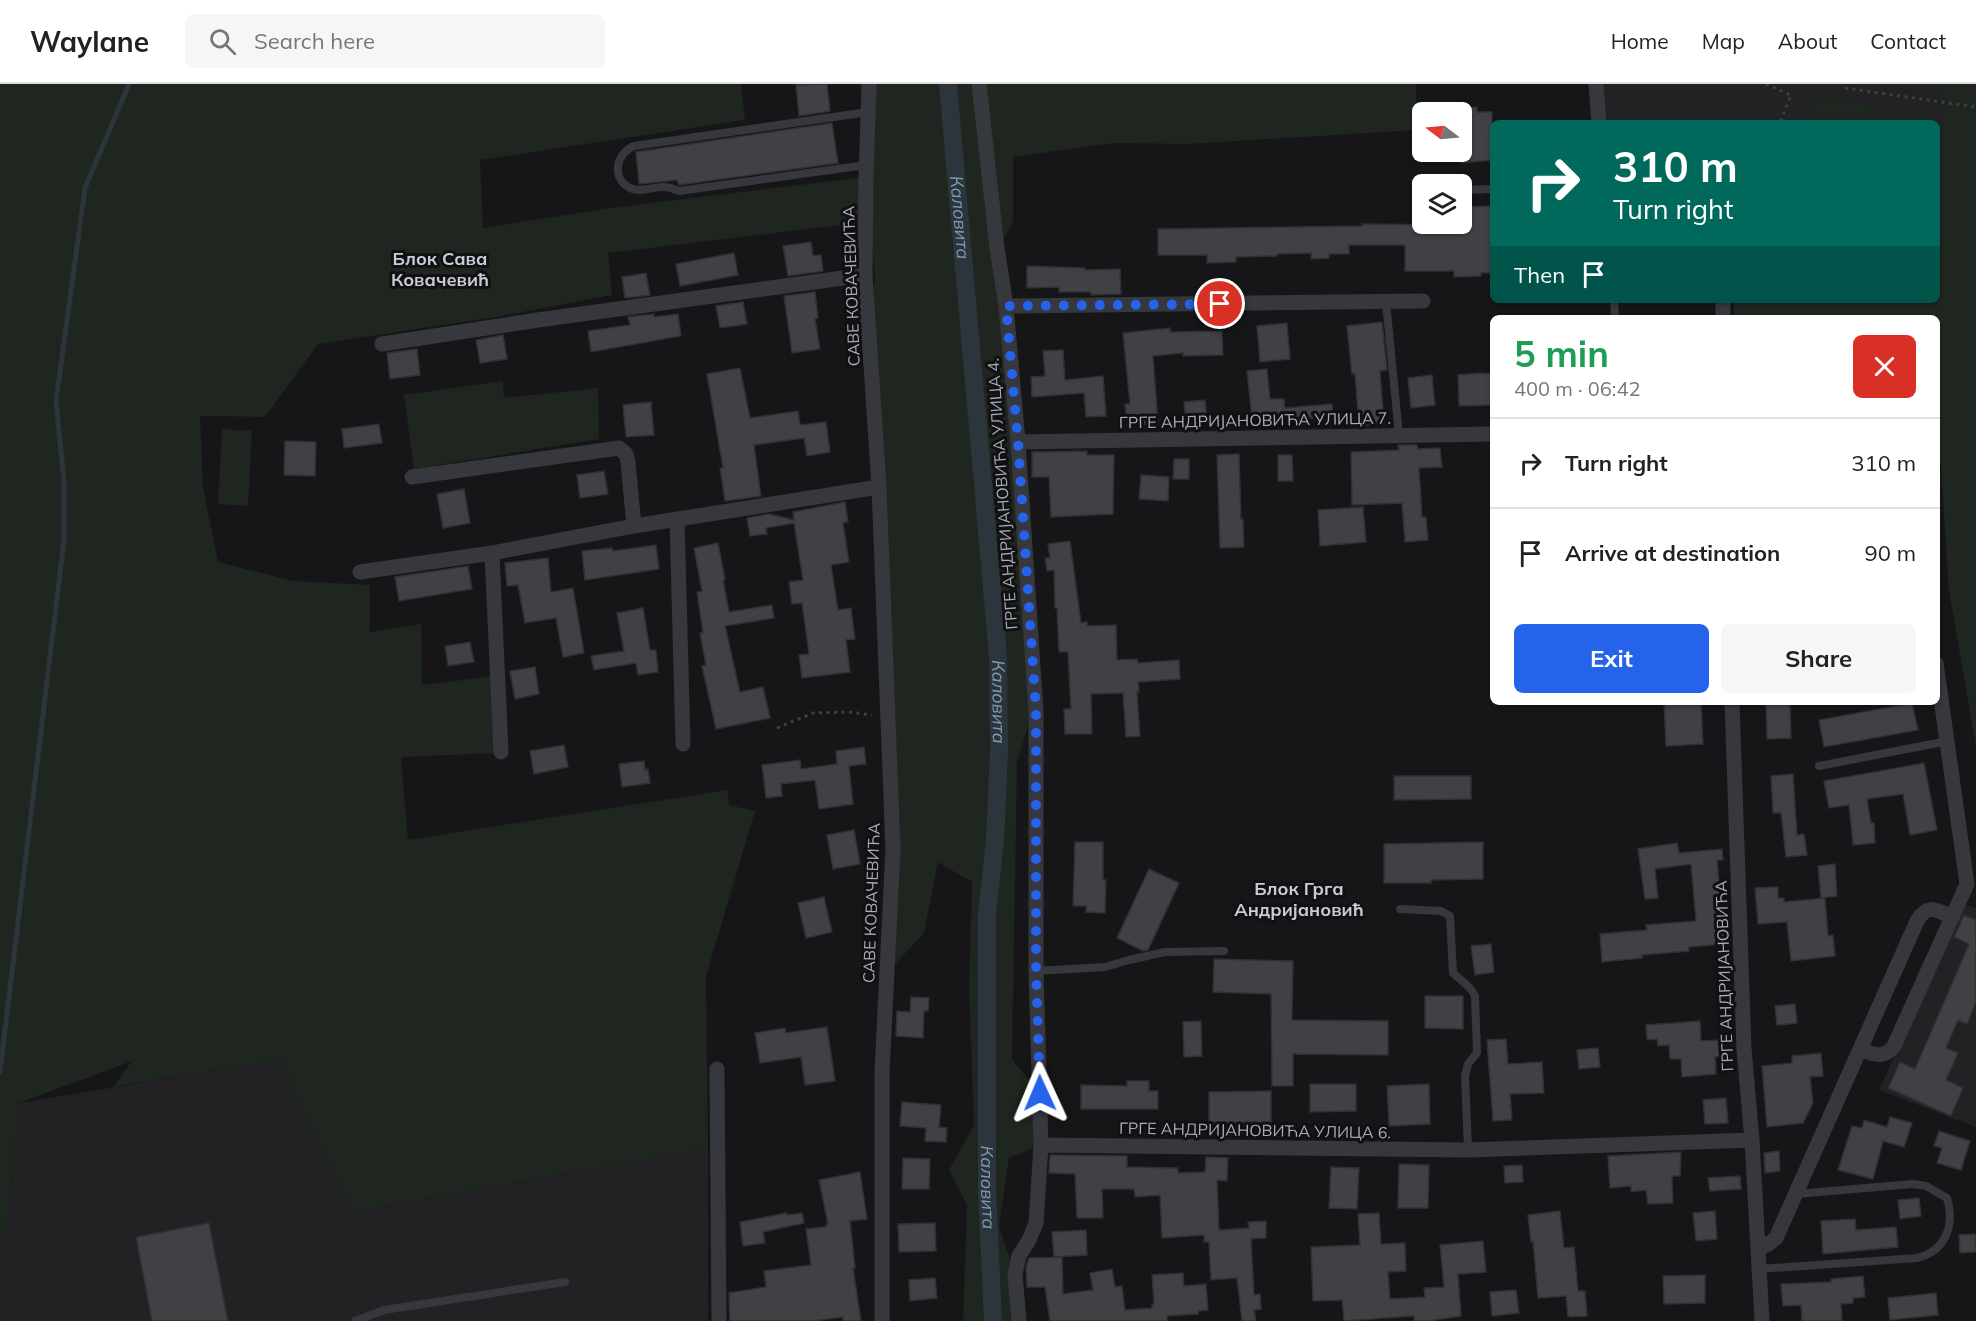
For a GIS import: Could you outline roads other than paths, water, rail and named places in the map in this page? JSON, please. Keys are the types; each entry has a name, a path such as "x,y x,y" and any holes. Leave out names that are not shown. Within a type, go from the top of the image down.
{"street":[{"name":"САВЕ КОВАЧЕВИЋА","path":"869,84 866,275 879,486 893,849 882,1072 882,1321"},
{"name":"ГРГЕ АНДРИЈАНОВИЋА УЛИЦА 4.","path":"979,84 997,248 1006,306 1018,442 1036,711 1036,971 1041,1145 1036,1223 1019,1256 1014,1274 1019,1321"},
{"path":"1596,84 1599,120"},
{"path":"382,344 866,275"},
{"path":"1006,306 1423,301"},
{"name":"ГРГЕ АНДРИЈАНОВИЋА УЛИЦА 7.","path":"1018,442 1490,434"},
{"path":"412,477 618,448 626,454 628,462 633,526"},
{"path":"360,572 492,553 633,526 879,486"},
{"path":"677,519 683,744"},
{"path":"492,553 501,752"},
{"path":"1861,1049 1880,1056 1887,1054 1894,1046 1967,884 1940,689"},
{"name":"ГРГЕ АНДРИЈАНОВИЋА","path":"1732,705 1744,1048 1752,1140 1762,1321"},
{"path":"1758,1248 1776,1238 1921,915 1924,911 1935,909 1952,917"},
{"path":"717,1069 719,1321"},
{"name":"ГРГЕ АНДРИЈАНОВИЋА УЛИЦА 6.","path":"1041,1145 1468,1150 1752,1140"}],"lane":[{"path":"866,165 679,191 663,187 640,190 630,188 619,176 618,165 621,155 634,146 868,112"},
{"path":"1472,190 1490,189"},
{"path":"1386,302 1399,435"},
{"path":"1819,766 1948,741"},
{"path":"1400,909 1441,910 1449,916 1454,973 1475,996 1477,1053 1468,1064 1465,1076 1468,1150"},
{"path":"1036,971 1105,967 1165,952 1224,951"},
{"path":"1760,1269 1917,1258 1929,1255 1941,1244 1948,1231 1950,1217 1947,1198 1926,1186 1913,1184 1795,1194"},
{"path":"356,1321 377,1317 384,1310 565,1282"}],"waterway":[{"path":"0,1072 64,540 64,481 56,401 85,188 129,84"},
{"name":"Каловита","path":"948,84 998,657 999,751 995,841 987,914 987,1189 993,1321"}],"district":[{"name":"Блок Сава Ковачевић","path":"440,270"},
{"name":"Блок Грга Андријановић","path":"1299,899"}]}
